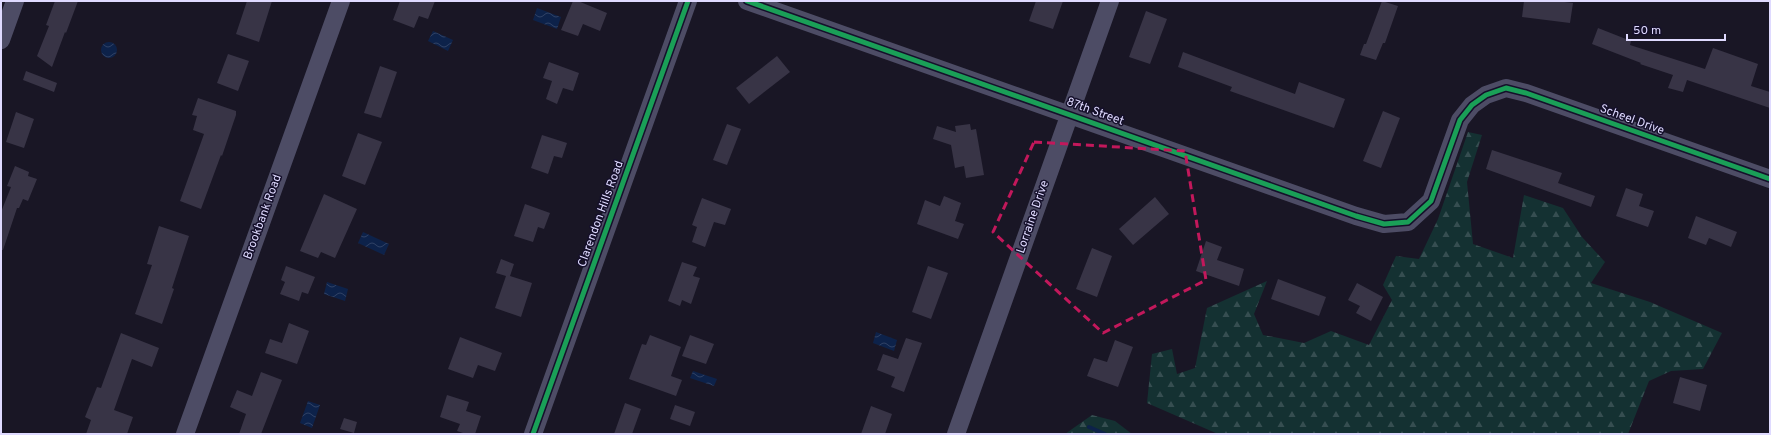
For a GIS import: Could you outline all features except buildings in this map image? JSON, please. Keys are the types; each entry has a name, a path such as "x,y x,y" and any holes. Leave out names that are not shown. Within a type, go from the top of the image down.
{"street":[{"path":"1,40 15,1"},
{"name":"Brookbank Road","path":"185,434 340,1"},
{"name":"Clarendon Hills Road","path":"533,434 688,1"},
{"name":"87th Street","path":"747,1 1356,216 1384,224 1408,222 1431,201"},
{"name":"Lorraine Drive","path":"956,434 1110,1"},
{"name":"Scheel Drive","path":"1431,201 1460,120 1472,105 1486,95 1506,88 1526,93 1770,179"}],"highlighted area":[{"path":"1034,142 1185,151 1206,280 1103,333 993,232"}],"green space":[{"path":"1468,132 1482,135 1467,182 1473,244 1513,258 1524,195 1563,208 1582,237 1605,262 1591,283 1650,302 1722,333 1703,369 1671,371 1649,381 1628,434 1218,434 1147,403 1152,354 1172,349 1177,374 1195,368 1207,308 1267,281 1254,314 1263,335 1304,343 1331,331 1369,345 1392,300 1383,285 1396,256 1419,259 1438,219"},
{"path":"1092,415 1115,421 1132,434 1065,434"}],"water":[{"path":"537,8 561,17 557,29 533,20"},
{"path":"433,31 453,40 448,51 428,41"},
{"path":"109,42 116,47 117,50 112,57 109,58 102,53 101,50 106,43"},
{"path":"363,232 389,244 384,255 358,243"},
{"path":"327,282 348,289 345,301 324,294"},
{"path":"876,332 897,340 894,351 873,343"},
{"path":"693,371 717,379 714,386 690,378"},
{"path":"308,401 320,405 312,428 300,423"}],"waterway":[{"path":"1089,427 1105,434"}],"cycle path":[{"path":"533,434 688,1"},
{"path":"747,1 1356,216 1384,224 1408,222 1431,201 1460,120 1472,105 1486,95 1506,88 1526,93 1770,179"}]}
